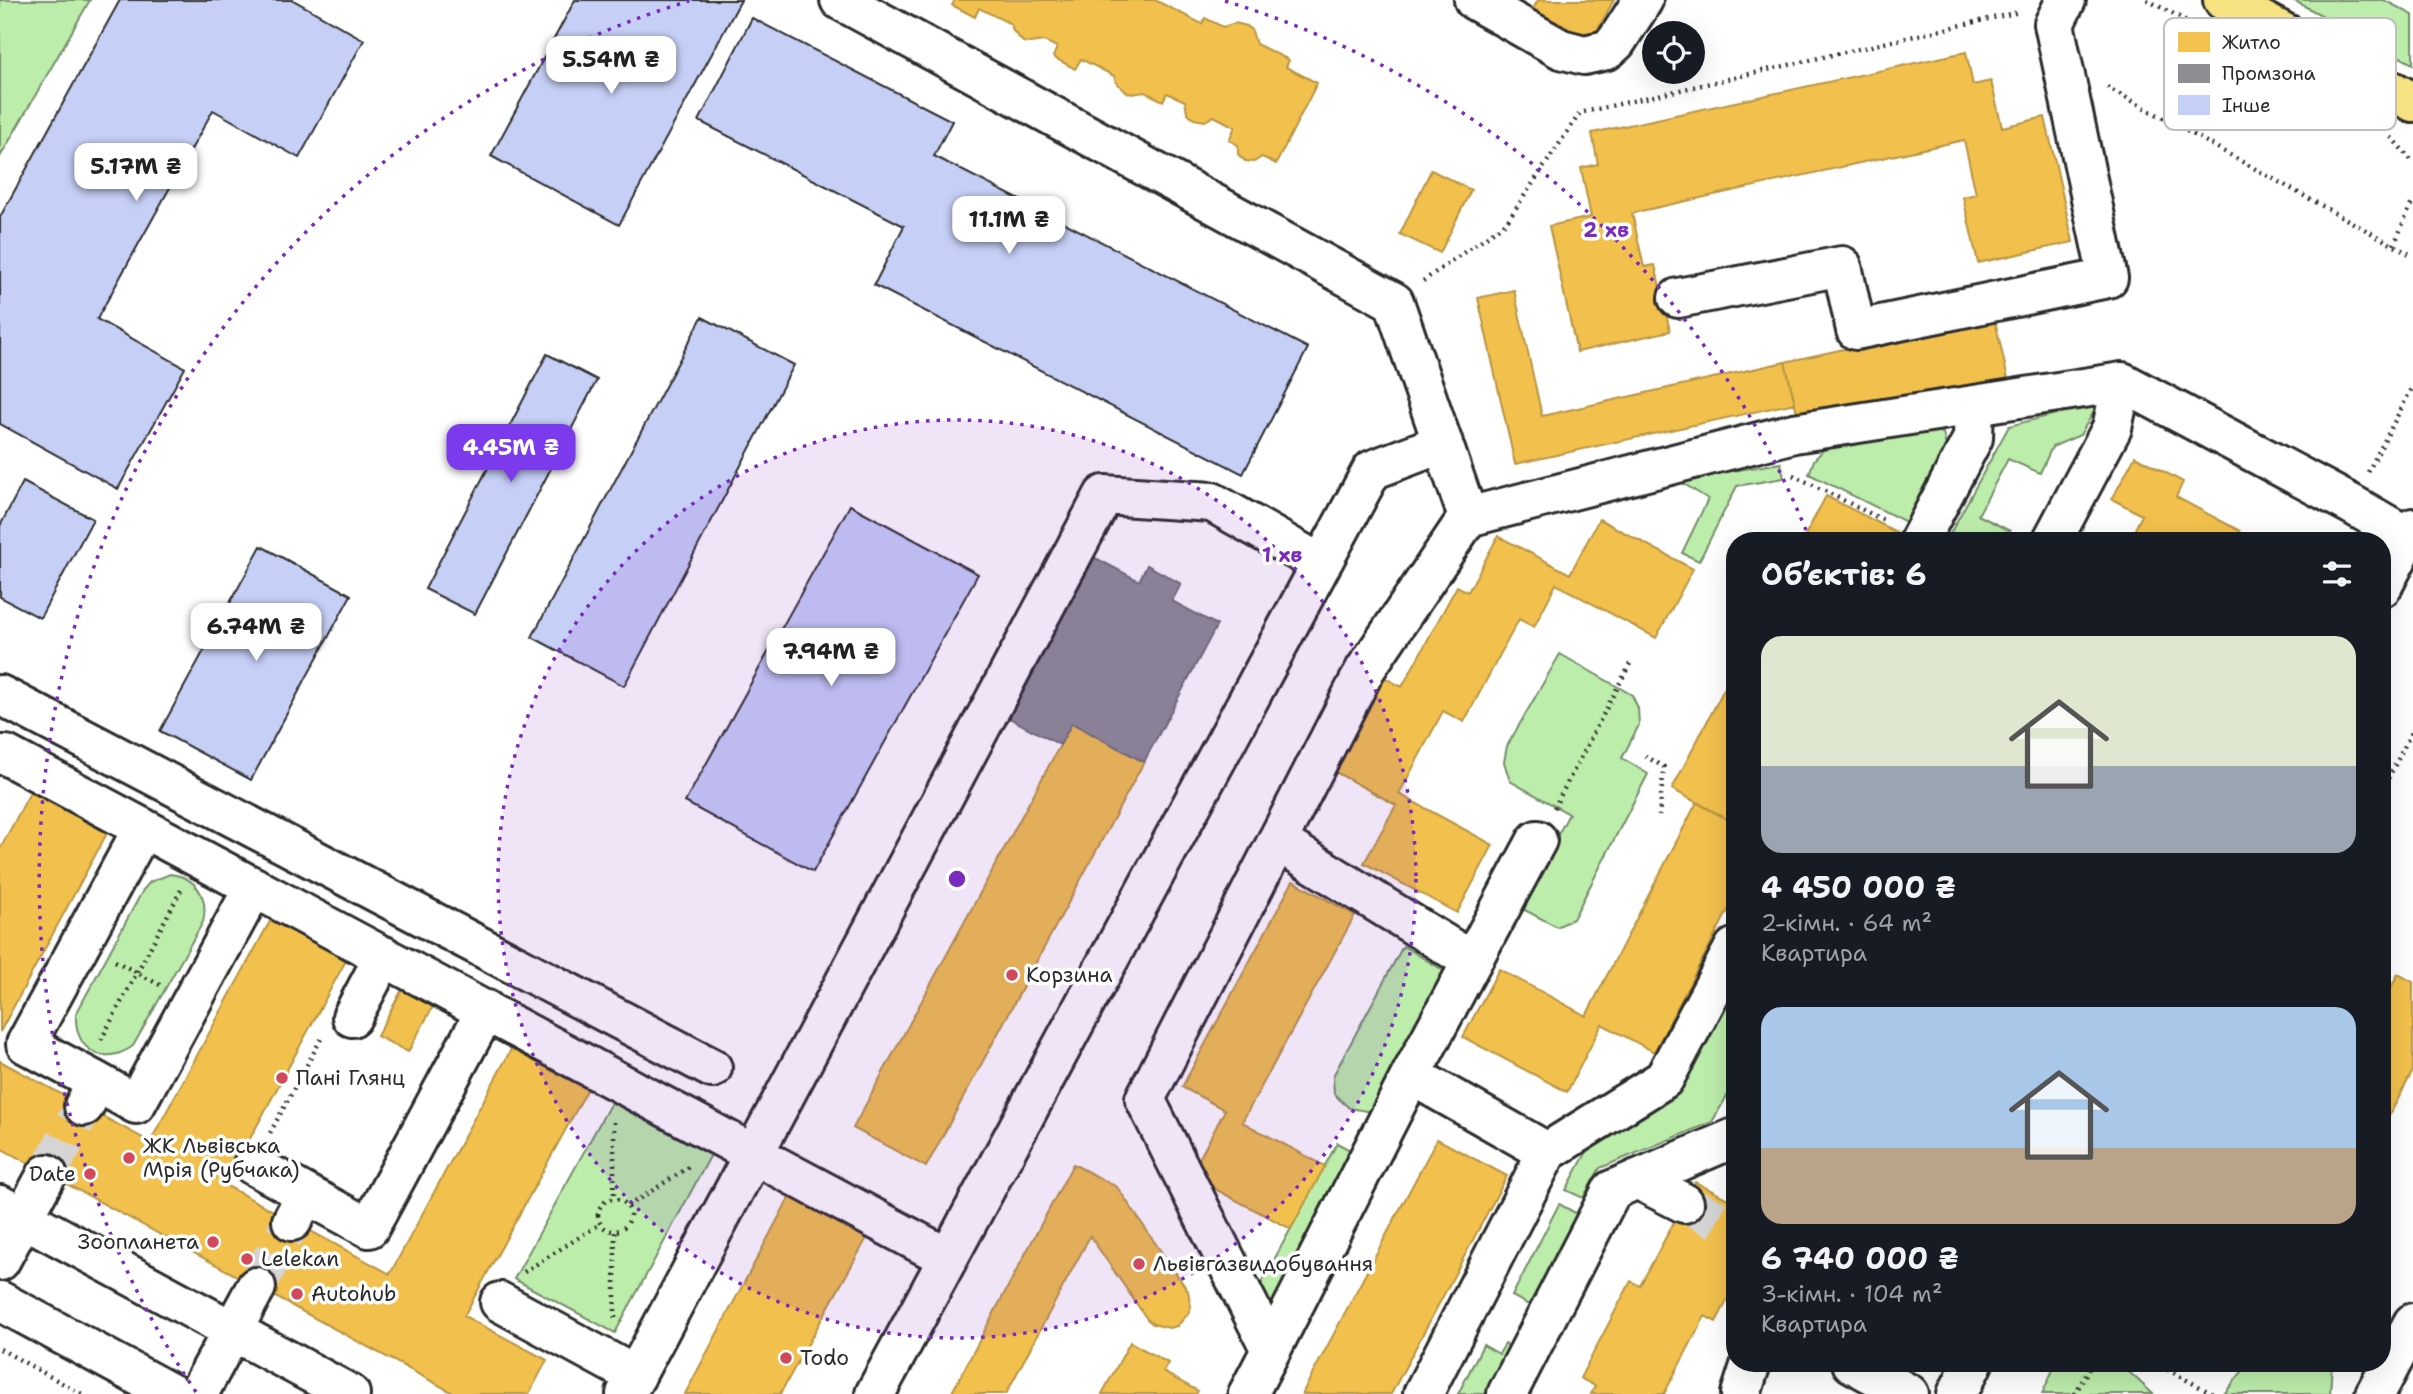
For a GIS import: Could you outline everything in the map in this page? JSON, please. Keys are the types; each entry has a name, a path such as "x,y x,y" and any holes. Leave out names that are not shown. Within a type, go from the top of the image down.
{"main road":[{"path":"2223,0 2257,18"},
{"path":"2396,93 2413,102"}],"street":[{"path":"840,0 1394,302 1468,517"},
{"path":"1474,0 1561,49 1584,55 1607,50 1616,42 1643,0"},
{"path":"1678,298 1842,266 1856,330 2108,278 2054,24 2066,0"},
{"path":"2057,532 2112,428 2122,382"},
{"path":"1270,1350 1145,1099 1365,670 1468,517 1794,433 2122,382 2411,533 2391,570"},
{"path":"1924,532 1973,438 1974,405"},
{"path":"875,1394 1372,470 1443,443"},
{"path":"500,1302 625,1378 742,1146 1104,495 1212,502 1321,564"},
{"path":"0,695 712,1068"},
{"path":"0,755 6,755 948,1258"},
{"path":"143,828 26,1044 87,1088 136,1104 254,887"},
{"path":"1248,1394 1411,1075 1537,840"},
{"path":"1277,841 1472,961"},
{"path":"338,1025 384,956"},
{"path":"1423,1394 1547,1152 1664,1079 1726,963"},
{"path":"253,1165 299,1208 369,1228 486,1010"},
{"path":"1411,1075 1547,1152"},
{"path":"1507,1394 1612,1189 1726,1141"},
{"path":"0,1261 12,1211 47,1174"},
{"path":"1637,1179 1684,1203"},
{"path":"12,1211 350,1394"},
{"path":"198,1394 256,1287"},
{"path":"0,1301 172,1394"},
{"path":"2391,1364 2413,1323"},
{"path":"1741,1394 1748,1372"},
{"path":"1869,1372 1909,1394"},
{"path":"1957,1394 1968,1372"},
{"path":"2375,1394 2387,1372"}],"path":[{"path":"1394,302 1506,223 1580,113 2025,10"},
{"path":"2095,80 2164,118"},
{"path":"2186,130 2413,256"},
{"path":"2394,245 2413,200"},
{"path":"2351,504 2413,386"},
{"path":"1791,474 1904,532"},
{"path":"1537,840 1632,660"},
{"path":"2391,773 2413,729"},
{"path":"1645,756 1664,767 1659,816"},
{"path":"87,1088 137,972 199,858"},
{"path":"81,943 191,1002"},
{"path":"253,1165 338,1025"},
{"path":"614,1079 614,1198"},
{"path":"628,1206 742,1146"},
{"path":"614,1198 628,1206 629,1221 622,1229 608,1231 600,1224 597,1218 603,1202 614,1198"},
{"path":"500,1302 514,1279 600,1224"},
{"path":"615,1231 625,1378"},
{"path":"0,1349 82,1394"},
{"path":"2075,1394 2086,1372"},
{"path":"2172,1372 2213,1394"}],"green space":[{"path":"0,0 90,0 0,157"},
{"path":"2293,0 2384,0 2413,15 2413,64 2396,55 2396,18 2327,18"},
{"path":"2099,403 2080,435 2052,447 2040,473 2008,459 1978,515 2010,532 1951,532 2009,426"},
{"path":"1930,428 1943,433 1946,446 1910,524 1809,474 1814,460 1825,448"},
{"path":"1781,463 1784,478 1737,486 1699,561 1682,553 1708,499 1678,480"},
{"path":"1560,654 1632,695 1638,708 1639,725 1622,758 1648,774 1573,919 1557,927 1519,907 1569,814 1510,781 1504,762 1507,746"},
{"path":"170,874 187,879 198,889 204,904 203,922 133,1046 112,1055 93,1052 80,1038 76,1014 143,890 150,882"},
{"path":"1403,946 1446,972 1372,1112 1349,1108 1334,1094 1333,1076"},
{"path":"1726,994 1726,1098 1712,1122 1600,1168 1583,1198 1566,1190 1596,1135"},
{"path":"614,1097 713,1151 615,1333 514,1279"},
{"path":"1337,1143 1363,1157 1274,1322 1248,1308"},
{"path":"1559,1204 1583,1217 1528,1323 1521,1320 1529,1305 1512,1296"},
{"path":"1505,1344 1513,1348 1490,1394 1458,1394 1483,1345 1499,1354"},
{"path":"2052,1372 2129,1372 2153,1394 2042,1394"},
{"path":"2242,1372 2331,1372 2330,1394 2224,1394"}],"building: Житло":[{"path":"955,0 1155,0 1202,24 1205,18 1223,27 1235,23 1247,26 1252,31 1256,44 1289,60 1286,67 1317,83 1276,164 1262,157 1254,162 1245,161 1238,154 1238,145 1229,140 1235,127 1214,116 1205,121 1194,119 1187,112 1185,101 1167,93 1163,101 1145,92 1126,92 1114,76 1081,59 1075,69 1053,57 1057,47 1044,41 1023,42 1013,31 1011,24 979,8 975,17 952,5"},
{"path":"1538,0 1614,0 1588,46 1530,14"},
{"path":"1966,52 1973,85 1991,81 2002,127 2045,117 2073,242 1978,263 1963,197 1976,194 1964,140 1632,213 1644,267 1655,265 1670,331 1577,352 1549,226 1591,217 1581,168 1598,164 1592,133"},
{"path":"1431,170 1471,190 1440,253 1400,234"},
{"path":"1514,290 1542,416 1785,362 1795,403 1515,464 1478,298"},
{"path":"1994,316 2008,379 1800,425 1785,362"},
{"path":"2135,456 2183,482 2176,497 2240,531 2136,532 2142,515 2112,499"},
{"path":"1826,496 1896,532 1807,532"},
{"path":"1599,519 1693,569 1656,638 1556,584 1534,627 1519,619 1464,722 1443,711 1399,794 1493,845 1457,913 1364,863 1396,805 1328,768 1378,674 1402,687 1457,586 1468,592 1498,536 1570,574"},
{"path":"1726,685 1726,819 1672,789"},
{"path":"1072,723 1144,762 926,1167 853,1128"},
{"path":"35,783 112,824 0,1032 0,849"},
{"path":"1697,802 1726,818 1726,914 1654,1052 1602,1024 1567,1092 1463,1037 1499,969 1586,1016"},
{"path":"1293,881 1355,915 1242,1122 1325,1166 1291,1229 1190,1176 1225,1110 1182,1087"},
{"name":"ЖК Львівська Мрія (Рубчака)","path":"275,912 350,953 225,1185 390,1274 515,1042 591,1083 464,1316 547,1360 529,1394 455,1394 0,1148 0,1061 150,1142"},
{"path":"2398,974 2413,982 2413,1071 2391,1112 2391,988"},
{"path":"405,984 436,1001 408,1052 377,1036"},
{"path":"1437,1139 1507,1176 1391,1394 1302,1394"},
{"name":"Львівгазвидобування","path":"1073,1164 1117,1187 1188,1291 1191,1307 1188,1314 1177,1326 1169,1328 1153,1324 1090,1236 1006,1394 951,1394"},
{"path":"1695,1182 1726,1198 1726,1303 1716,1322 1705,1316 1664,1394 1591,1394 1595,1386 1580,1378 1631,1281 1640,1286"},
{"path":"790,1196 867,1238 780,1394 685,1394"},
{"path":"1130,1342 1168,1363 1163,1372 1198,1391 1196,1394 1102,1394"}],"building: Промзона":[{"path":"1086,553 1139,581 1147,565 1181,584 1172,601 1217,625 1144,762 1072,723 1060,745 1000,713"}],"building: Інше":[{"path":"120,0 293,0 364,40 299,158 213,110 97,319 185,368 118,489 0,424 0,217"},
{"path":"575,0 741,0 619,225 491,156"},
{"path":"752,18 952,121 934,156 1308,348 1243,474 874,285 904,226 699,121"},
{"path":"702,317 794,365 624,686 532,637"},
{"path":"547,354 597,380 475,614 425,589"},
{"path":"23,482 93,519 40,618 0,597 0,526"},
{"path":"850,505 978,574 813,872 685,802"},
{"path":"261,546 351,595 251,780 160,731"}],"tunnel":[{"path":"47,1174 84,1106"},
{"path":"1684,1203 1726,1224"},
{"path":"256,1287 292,1221"}],"place":[{"name":"Корзина","path":"1012,975"},
{"name":"Пані Глянц","path":"282,1078"},
{"name":"ЖК Львівська Мрія (Рубчака)","path":"129,1158"},
{"name":"Date","path":"90,1174"},
{"name":"Зоопланета","path":"213,1242"},
{"name":"Lelekan","path":"247,1259"},
{"name":"Львівгазвидобування","path":"1139,1264"},
{"name":"Autohub","path":"297,1294"},
{"name":"Todo","path":"786,1358"}]}
